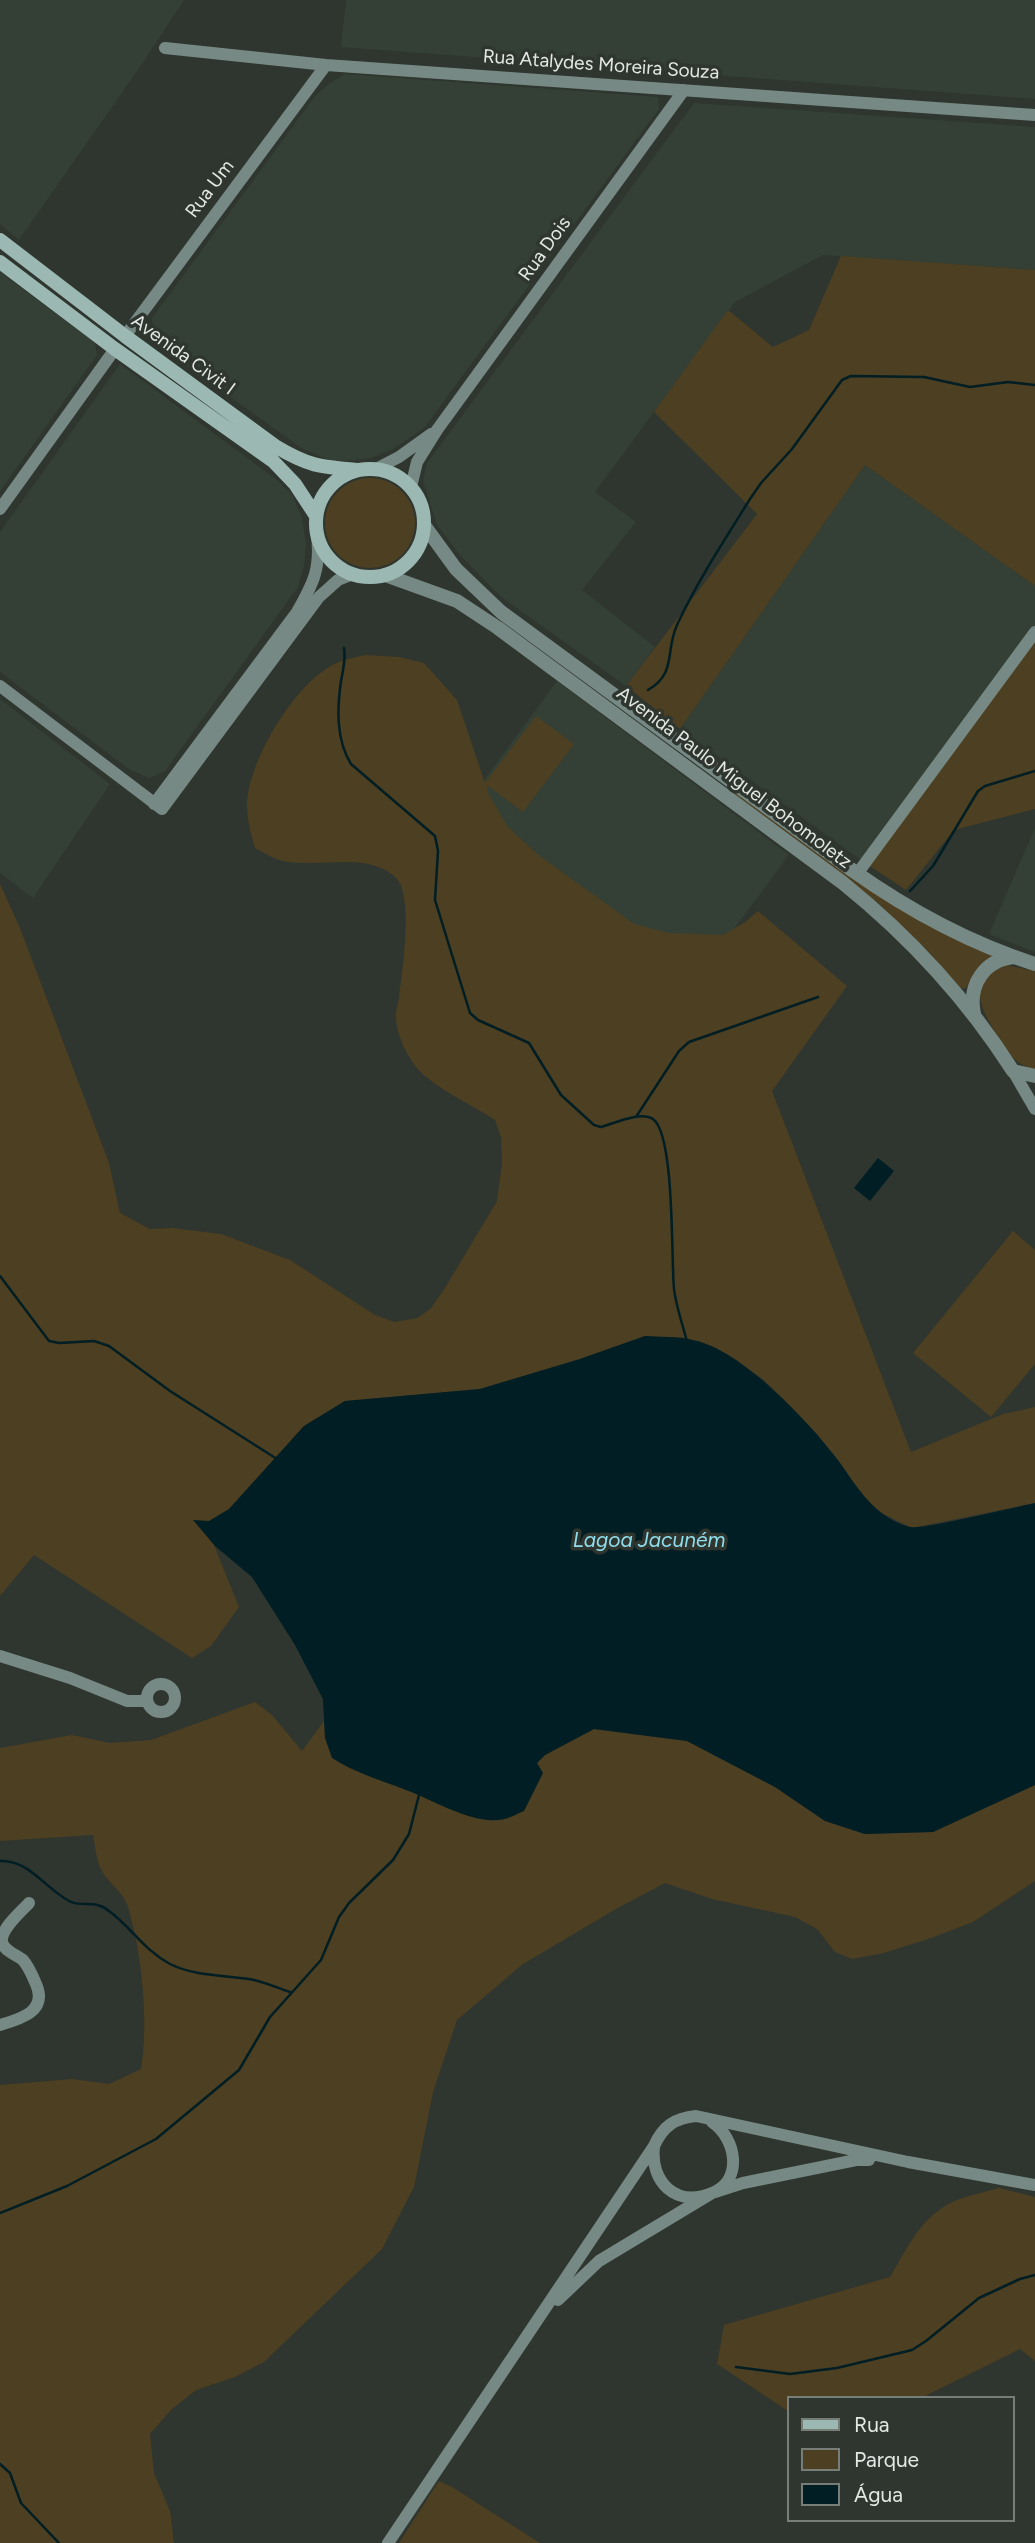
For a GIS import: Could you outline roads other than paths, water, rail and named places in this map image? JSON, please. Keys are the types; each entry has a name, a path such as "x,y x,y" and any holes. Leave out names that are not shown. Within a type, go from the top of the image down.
{"main road":[{"name":"Avenida Civit I","path":"0,240 125,337 295,458 317,467 357,470"},
{"name":"Avenida Civit I","path":"0,262 115,349 273,461 295,484 316,516"},
{"path":"376,469 399,477 411,487 421,505 424,525 422,540 415,553 401,567 386,575 369,577 354,574 330,559 317,535 316,516 320,501 329,487 342,476 357,470 376,469"}],"street":[{"name":"Rua Atalydes Moreira Souza","path":"165,48 326,65 1035,115"},
{"name":"Rua Um","path":"125,337 326,65"},
{"name":"Rua Dois","path":"411,487 417,462 437,430 684,90"},
{"path":"0,509 115,349"},
{"name":"Rua Dois","path":"376,469 399,457 437,430"},
{"name":"Avenida Paulo Miguel Bohomoletz","path":"424,525 457,569 501,612 857,874 950,929 1035,964"},
{"path":"158,806 297,612 311,587 319,558 317,535"},
{"path":"158,806 319,597 338,580 354,574"},
{"name":"Avenida Paulo Miguel Bohomoletz","path":"386,575 457,601 498,628 863,899 913,944 974,1014 1035,1109"},
{"path":"857,874 1035,632"},
{"path":"0,686 158,806"},
{"path":"974,1014 973,994 981,975 992,964 1016,957"},
{"path":"1013,1071 1035,1076"},
{"path":"0,1657 70,1678 127,1701 148,1701"},
{"path":"0,2025 32,2013 38,2004 38,1989 29,1967 5,1948 2,1942 7,1926 29,1903"},
{"path":"388,2543 654,2146 660,2133 670,2124 682,2118 696,2116 908,2162 1035,2185"},
{"path":"542,2314 599,2261 722,2186 734,2163 733,2150 722,2128 710,2120"},
{"path":"654,2146 652,2160 656,2174 675,2194 687,2197 856,2160 908,2162"}],"water":[{"path":"878,1158 894,1171 870,1201 854,1188"},
{"name":"Lagoa Jacuném","path":"645,1336 687,1339 712,1346 732,1357 773,1389 810,1426 868,1500 897,1522 918,1527 1035,1503 1035,1785 933,1832 865,1834 825,1821 775,1787 687,1741 594,1729 545,1755 537,1763 543,1773 524,1811 507,1818 492,1820 454,1811 332,1758 325,1738 323,1699 295,1645 252,1577 215,1546 193,1520 209,1521 229,1509 304,1426 345,1401 480,1389"}],"waterway":[{"path":"648,690 667,669 677,625 702,577 750,499 792,449 842,380 851,376 924,377 970,387 1008,382 1035,385"},
{"path":"344,648 338,713 340,735 346,755 351,764 435,836 438,851 435,900 470,1013 478,1020 529,1043 561,1095 594,1125 601,1127 641,1116 653,1119 660,1130 669,1172 674,1289 687,1342"},
{"path":"910,891 933,866 978,791 985,786 1035,771"},
{"path":"636,1117 679,1051 689,1042 818,997"},
{"name":"Lagoa Jacuném","path":"0,1276 49,1341 94,1341 109,1346 170,1391 277,1459"},
{"path":"0,2213 67,2186 156,2139 239,2070 270,2017 321,1960 339,1917 349,1903 393,1860 409,1834 419,1795"},
{"path":"0,1861 10,1862 28,1870 69,1901 104,1907 170,1964 199,1973 254,1980 290,1992"},
{"path":"736,2367 790,2374 837,2368 912,2350 979,2298 1035,2275"},
{"path":"0,2464 10,2473 21,2503 59,2543"}]}
